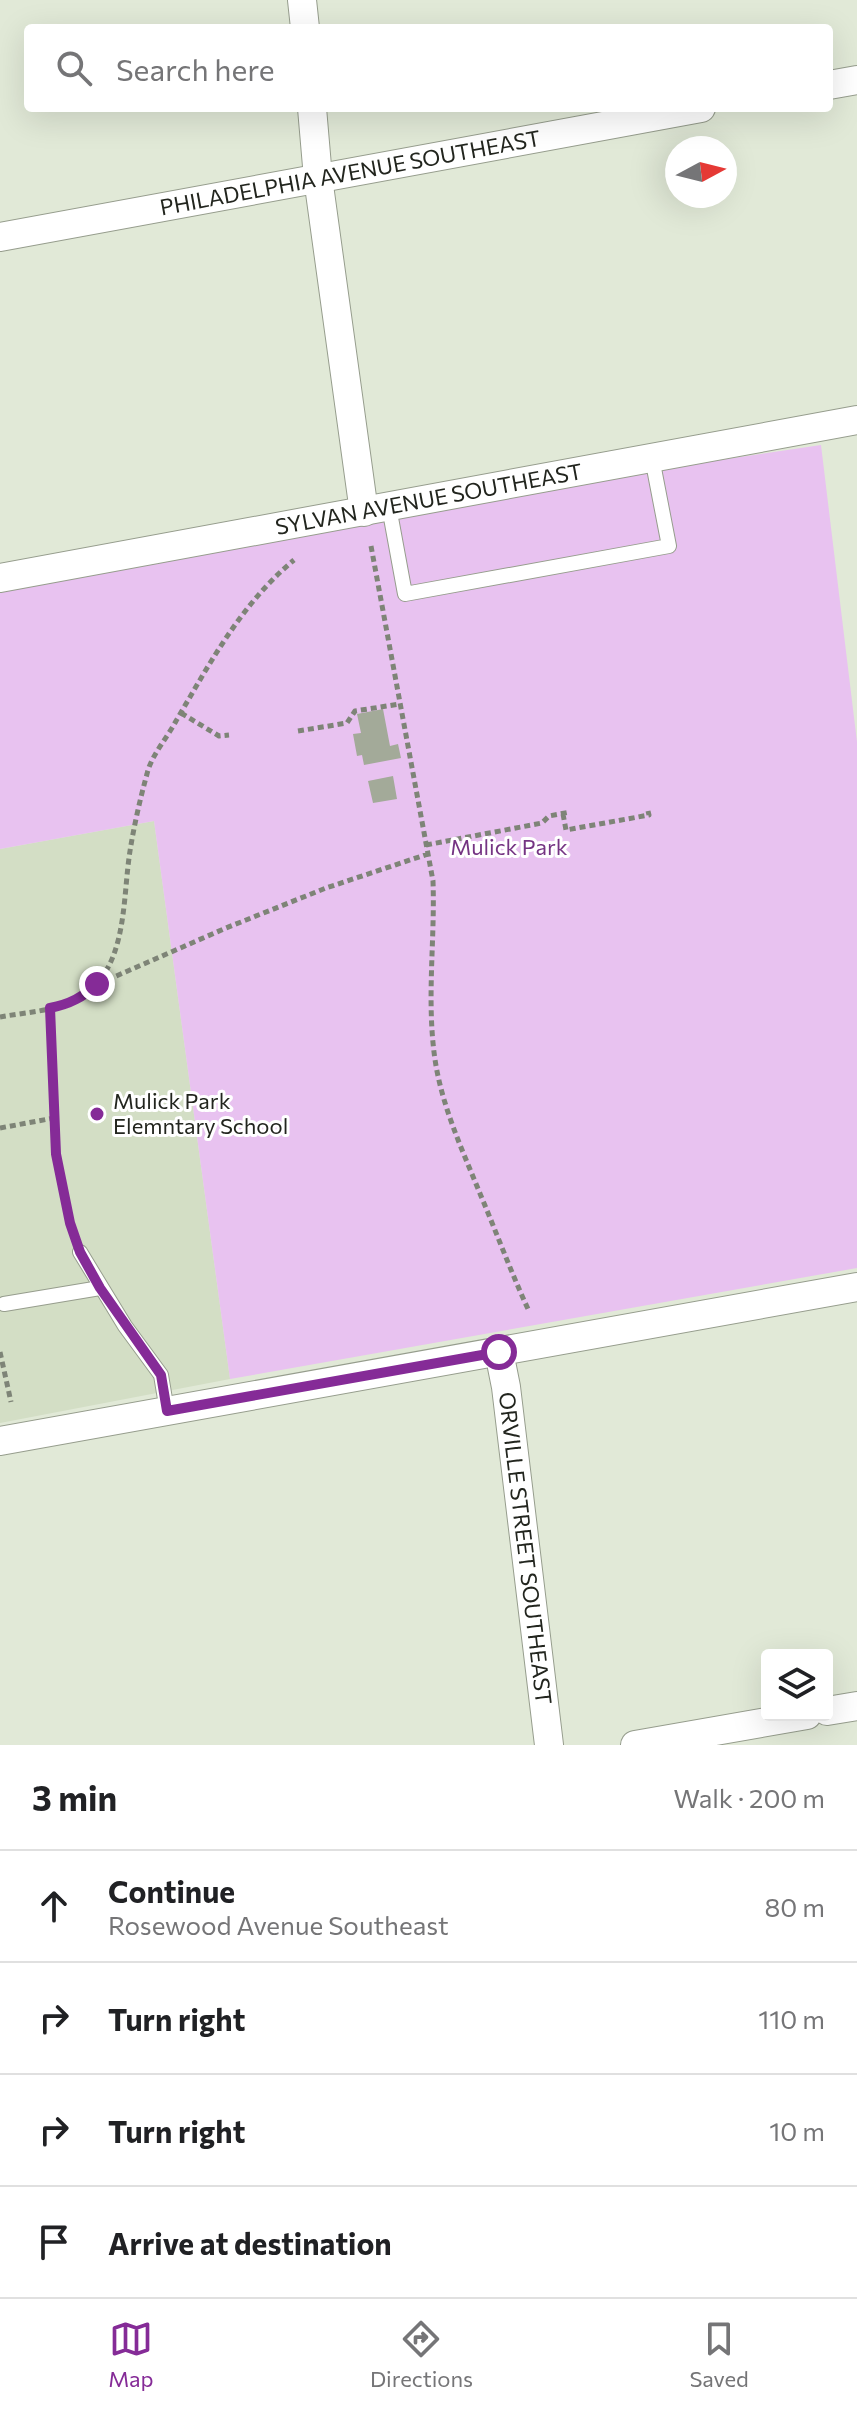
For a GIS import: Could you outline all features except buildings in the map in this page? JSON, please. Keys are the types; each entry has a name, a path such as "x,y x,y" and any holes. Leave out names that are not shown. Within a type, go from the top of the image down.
{"street":[{"path":"302,0 305,24"},
{"path":"833,84 857,80"},
{"path":"312,112 318,178 376,510"},
{"name":"PHILADELPHIA AVENUE SOUTHEAST","path":"0,237 679,112"},
{"name":"SYLVAN AVENUE SOUTHEAST","path":"0,578 857,420"},
{"path":"0,1441 857,1287"},
{"name":"ORVILLE STREET SOUTHEAST","path":"499,1352 506,1387 549,1745"},
{"path":"833,1710 857,1706"},
{"path":"635,1745 773,1721"}],"lane":[{"path":"376,510 405,594 669,546 652,458"},
{"path":"80,1252 100,1288 161,1375 167,1411"},
{"path":"4,1304 100,1288"}],"path":[{"path":"371,546 433,881 430,995 434,1054 443,1099 460,1148 528,1309"},
{"path":"0,1017 66,1005 84,996 97,984 117,946 130,850 148,770 222,643 252,600 294,560"},
{"path":"298,731 347,723 355,711 400,704"},
{"path":"181,713 219,736 229,735"},
{"path":"563,814 566,830 649,815 648,811"},
{"path":"426,845 542,823 549,816 570,812"},
{"path":"97,984 326,888 428,854"},
{"path":"50,1008 54,1118 61,1188 80,1252"},
{"path":"0,1128 54,1118"},
{"path":"0,1352 11,1402"}],"shaded area":[{"name":"Mulick Park Elemntary School","path":"154,821 230,1379 0,1423 0,849"}],"green space":[{"name":"Mulick Park","path":"821,445 857,742 857,1268 230,1379 154,821 0,849 0,587 326,518"}],"place":[{"name":"Mulick Park Elemntary School","path":"97,1114"}],"route":[{"path":"97,984 84,996 66,1005 50,1008 56,1154 61,1188 80,1252 125,1326 161,1375 167,1411 499,1352"}]}
